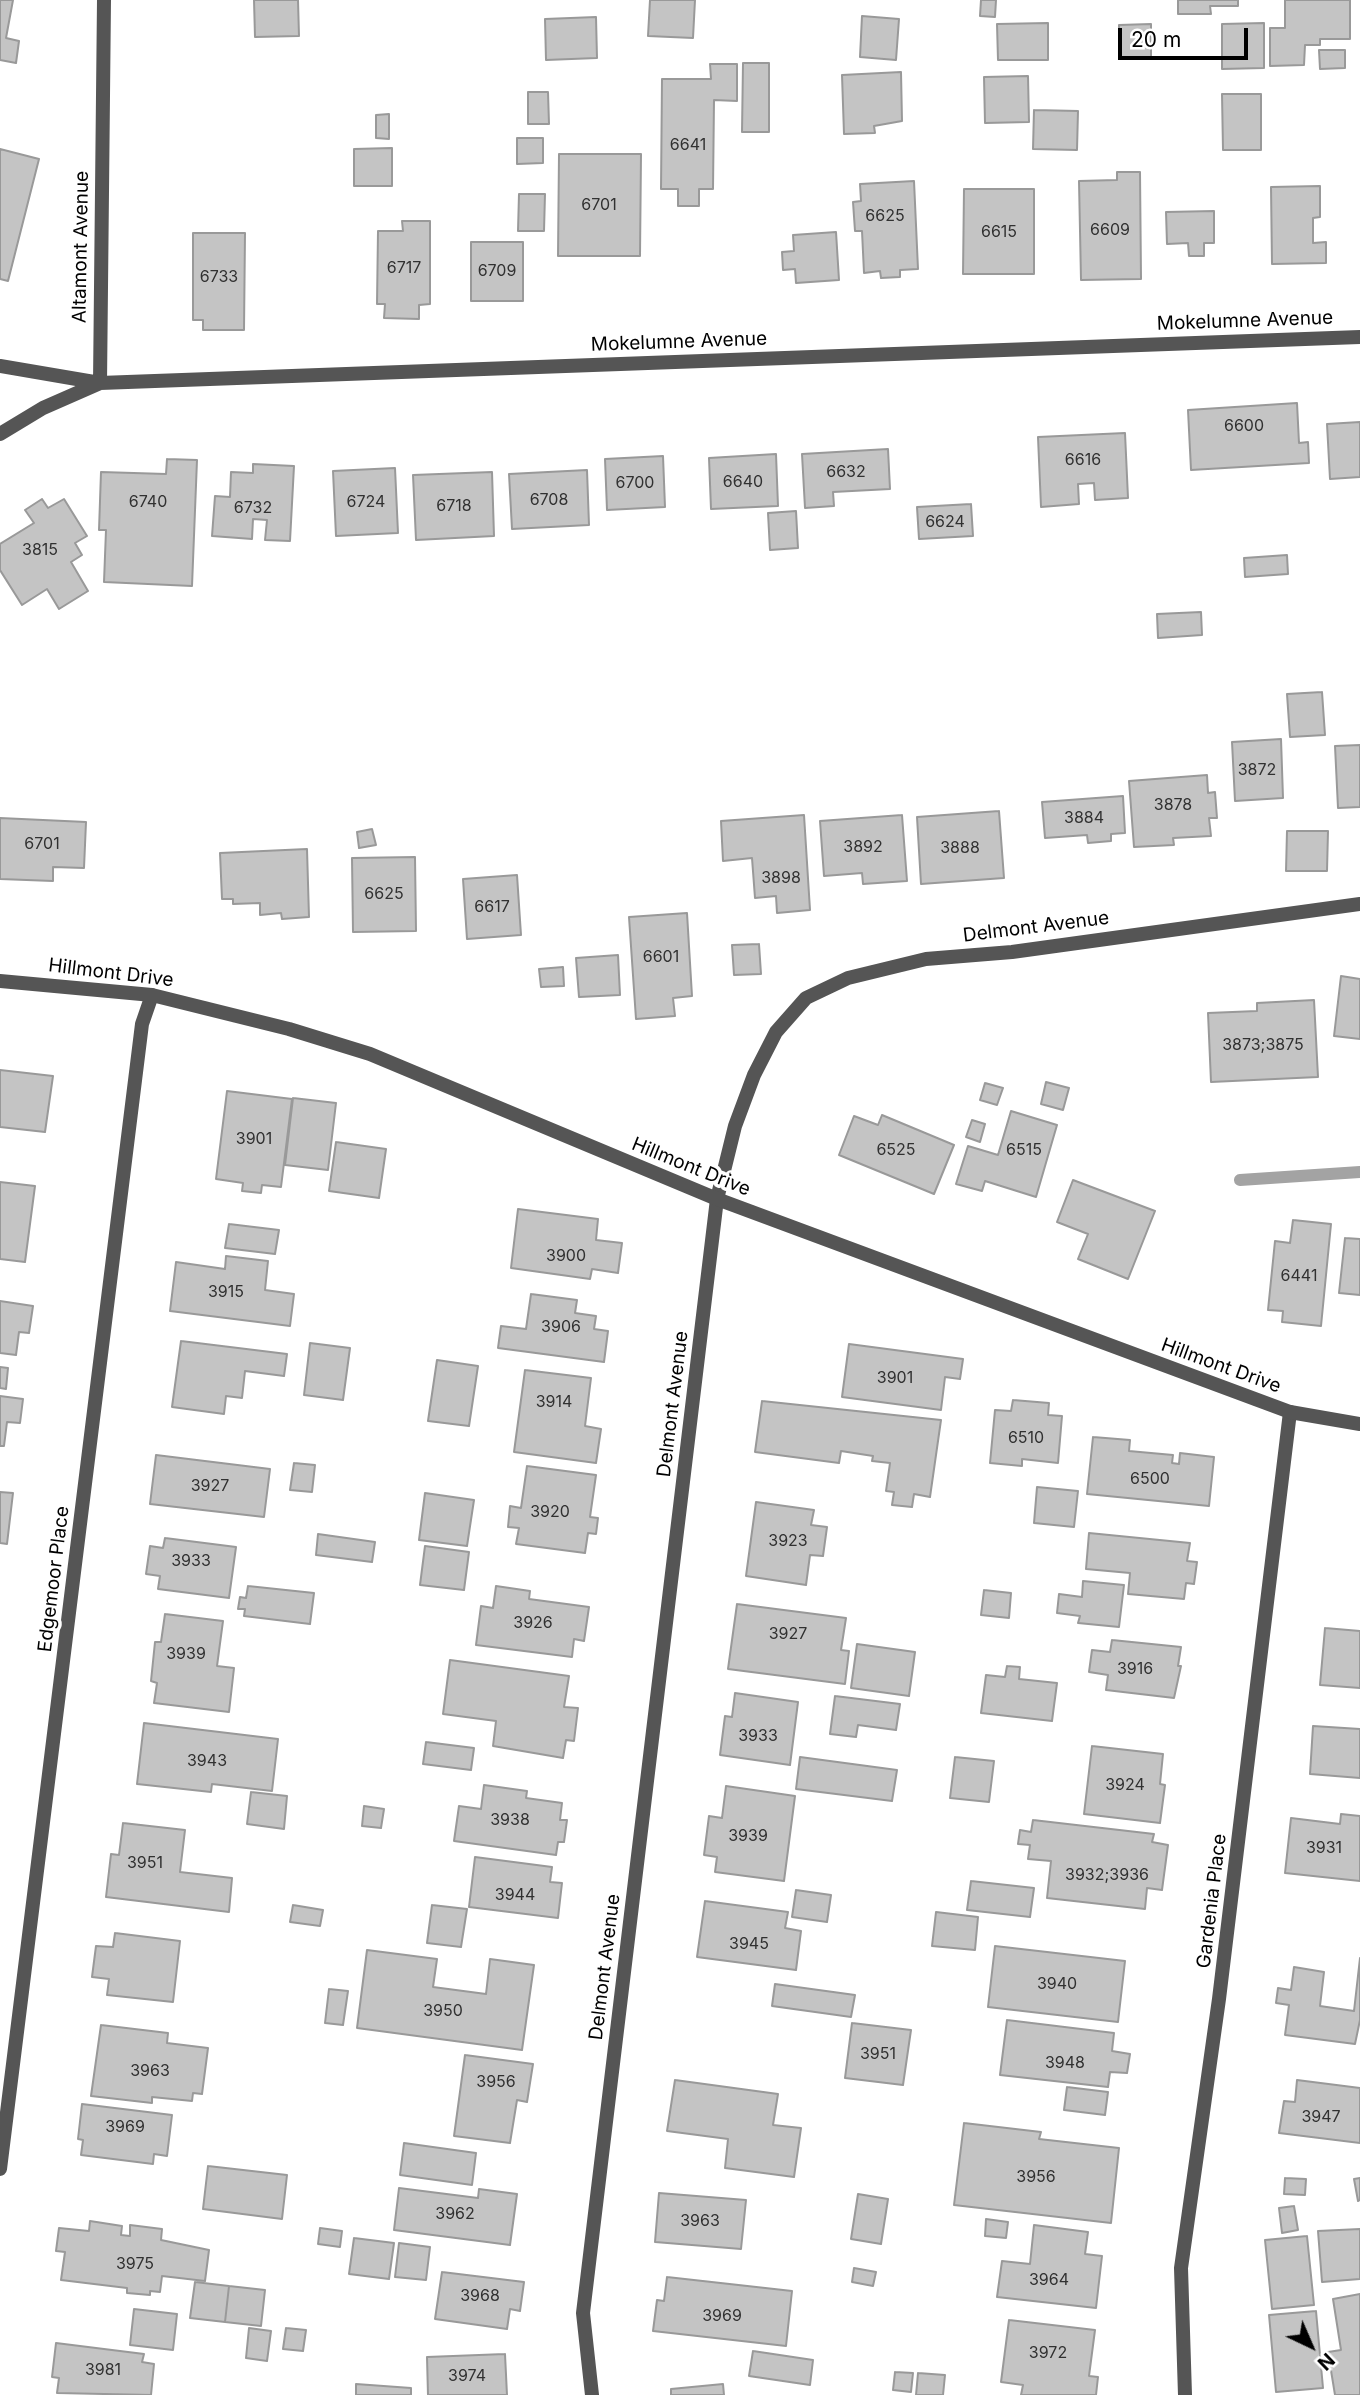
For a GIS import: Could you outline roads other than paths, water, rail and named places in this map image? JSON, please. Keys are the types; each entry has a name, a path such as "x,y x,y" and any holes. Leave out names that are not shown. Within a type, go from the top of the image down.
{"street":[{"name":"Altamont Avenue","path":"100,383 104,0"},
{"name":"Mokelumne Avenue","path":"0,366 100,383 1360,337"},
{"path":"0,434 43,408 100,383"},
{"name":"Delmont Avenue","path":"592,2395 583,2313 717,1199 740,1113 754,1075 776,1032 806,998 848,978 926,959 1012,952 1360,904"},
{"name":"Hillmont Drive","path":"0,981 152,995 277,1026 370,1054 717,1199 1290,1412 1360,1424"},
{"name":"Edgemoor Place","path":"0,2169 142,1024 152,995"},
{"name":"Gardenia Place","path":"1185,2395 1181,2268 1219,1999 1290,1412"}],"waterway":[{"path":"1240,1180 1360,1172"}]}
